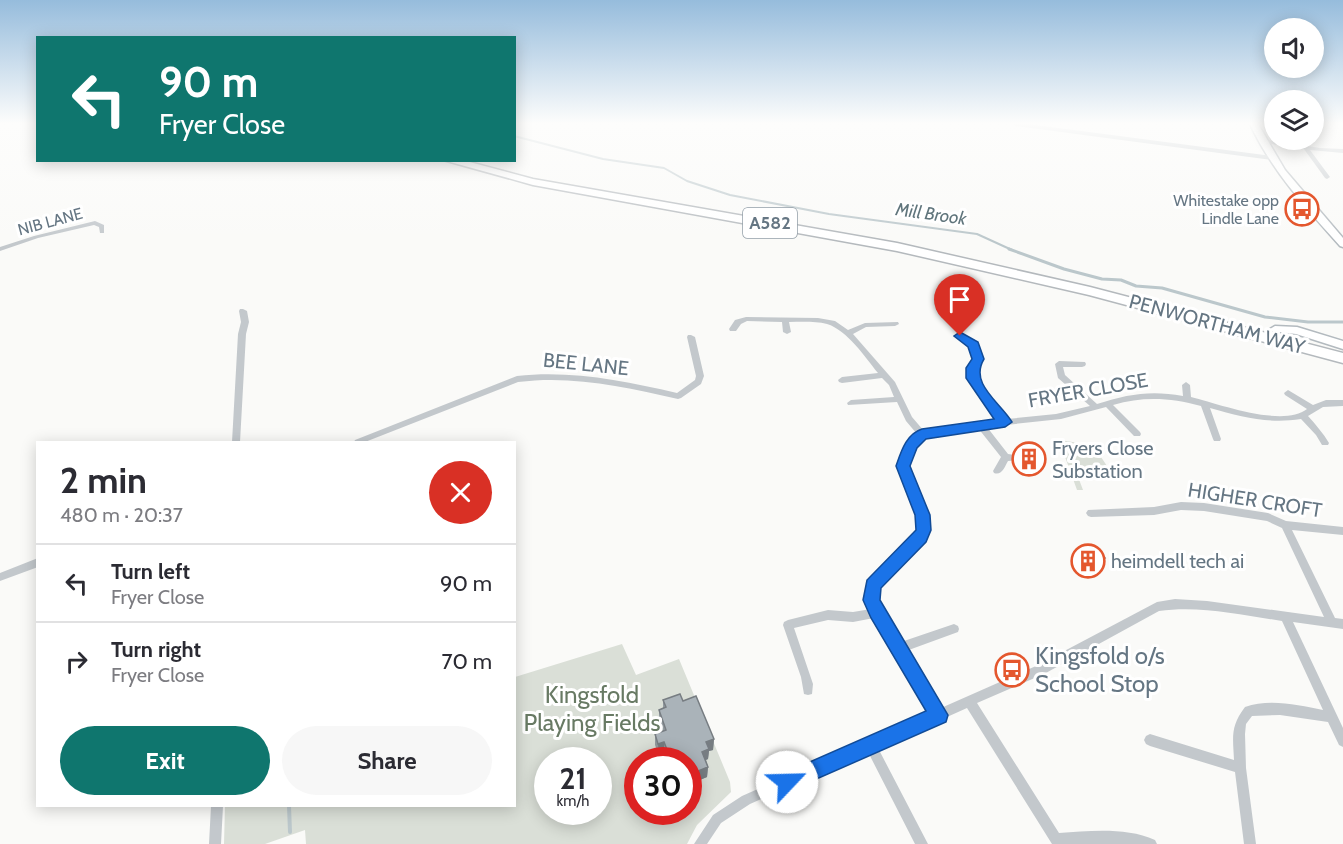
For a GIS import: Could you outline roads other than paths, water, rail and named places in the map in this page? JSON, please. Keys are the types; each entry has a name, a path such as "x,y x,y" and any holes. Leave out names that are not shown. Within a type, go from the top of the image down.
{"highway":[{"name":"PENWORTHAM WAY","path":"461,163 533,183 897,247 1090,291 1343,358"},
{"name":"PENWORTHAM WAY","path":"1090,291 1180,307 1343,347"}],"street":[{"path":"1276,163 1343,244"},
{"path":"1317,163 1327,177"},
{"name":"NIB LANE","path":"0,249 36,237 95,223 102,226 102,232"},
{"path":"236,441 242,334 245,322 243,311"},
{"path":"733,329 738,322 746,319 818,320 832,323 848,333 885,375 909,419 922,434 911,445 903,466 923,515 924,530 920,538 873,585 872,600 877,613 939,715"},
{"path":"785,320 787,332"},
{"path":"848,333 865,325 895,324"},
{"path":"960,336 974,345 978,359 973,368 972,378 1005,422"},
{"name":"BEE LANE","path":"361,441 517,379 577,378 678,396 698,382 700,376 691,337"},
{"path":"1082,364 1059,364 1061,376 1096,407"},
{"path":"842,380 885,375"},
{"path":"1186,385 1187,399"},
{"path":"1288,393 1312,408"},
{"name":"FRYER CLOSE","path":"922,434 1064,416 1144,395 1187,399 1206,406 1258,417 1286,419 1303,416"},
{"path":"851,404 900,399"},
{"path":"1325,443 1303,416 1312,408 1328,402 1343,403"},
{"path":"1109,405 1137,434"},
{"path":"1206,406 1217,439"},
{"path":"981,426 1006,457 1018,458"},
{"path":"997,471 1006,457"},
{"name":"HIGHER CROFT","path":"1091,513 1154,511 1192,506 1268,517 1285,525 1343,531"},
{"path":"1285,525 1338,623"},
{"path":"0,577 36,563"},
{"path":"700,844 717,819 746,800 1040,670 1157,607 1175,604 1207,606 1338,623"},
{"path":"808,690 809,683 796,655 788,626 828,615 853,617 877,613"},
{"path":"1285,616 1343,741"},
{"path":"899,648 954,629"},
{"path":"970,702 1057,842 1105,838 1139,840 1151,844"},
{"path":"1250,844 1240,768 1240,722 1249,711 1281,708 1332,717"},
{"path":"1150,740 1240,768"},
{"path":"870,745 922,844"},
{"path":"216,844 217,807"}],"waterway":[{"name":"Mill Brook","path":"633,163 664,168 687,181 730,195 829,214 977,234 1012,250"},
{"name":"Mill Brook","path":"1009,249 1064,269 1102,279 1121,280 1136,286 1162,288 1265,317 1308,322 1343,322"},
{"path":"289,807 290,832"}],"place":[{"name":"Whitestake opp Lindle Lane","path":"1302,209"},
{"name":"Fryers Close Substation","path":"1029,459"},
{"name":"heimdell tech ai","path":"1088,561"},
{"name":"Kingsfold o/s School Stop","path":"1012,670"}],"park label":[{"name":"Kingsfold Playing Fields","path":"592,709"}]}
